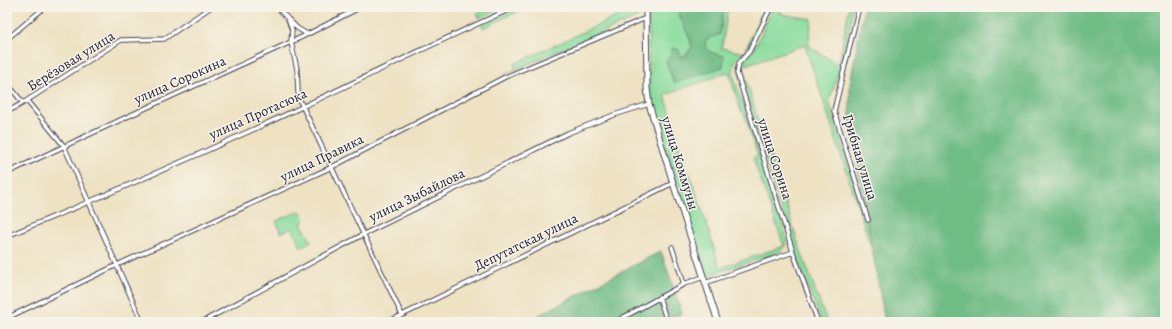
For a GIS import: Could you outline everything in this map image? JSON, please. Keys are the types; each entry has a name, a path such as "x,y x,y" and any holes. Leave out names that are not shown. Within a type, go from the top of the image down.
{"street":[{"path":"7,39 45,7"},
{"name":"Берёзовая улица","path":"7,112 121,40 164,39 211,7"},
{"path":"277,7 297,28 307,34"},
{"name":"улица Сорокина","path":"7,173 291,42 361,7"},
{"name":"улица Протасюка","path":"7,236 88,203 303,107 515,7"},
{"name":"улица Коммуны","path":"646,7 647,88 649,104 718,322"},
{"name":"улица Сорина","path":"771,7 750,52 739,63 737,73 793,252 818,322"},
{"name":"Грибная улица","path":"859,7 834,111 868,220"},
{"name":"улица Правика","path":"7,318 332,167 505,77 646,18"},
{"path":"288,19 292,30 291,42 297,69 298,97 402,315"},
{"path":"7,83 64,146 142,322"},
{"name":"улица Зыбайлова","path":"202,322 364,234 568,133 614,115 649,104"},
{"name":"Депутатская улица","path":"388,322 673,183"},
{"path":"672,247 684,284"},
{"path":"705,283 793,252"},
{"path":"615,322 684,284 703,277"},
{"path":"659,298 668,322"}],"green space":[{"path":"490,7 505,7 479,18 477,13"},
{"path":"517,7 527,7 483,28 481,24"},
{"path":"617,7 641,7 641,12 636,18 505,74 516,69 514,64 620,15"},
{"path":"648,7 676,7 690,39 692,47 685,55 671,55 666,61 674,83 712,54 706,46 705,40 720,34 724,7 728,7 722,48 744,53 764,7 769,7 746,52 735,61 733,70 735,82 745,108 787,238 784,247 778,253 706,276 655,116 649,88","holes":["729,72 741,112 743,111 758,156 753,158 784,246 720,268 689,172 686,172 677,133 665,95"]},
{"path":"676,7 724,7 720,34 706,40 706,47 710,52 724,56 723,67 674,83 666,61 671,55 671,50 674,48 679,50 681,57 683,57 688,54 692,47"},
{"path":"773,7 781,7 781,14 812,19 808,46 839,65 849,7 853,7 845,55 829,101 876,255 874,256 805,45 742,66 760,127 780,183 797,240 827,322 822,322 803,274 738,70 741,62 753,52"},
{"path":"864,7 1165,7 1165,322 885,322 850,122 850,84"},
{"path":"300,211 305,221 301,223 311,241 301,247 292,228 281,233 276,221"},
{"path":"661,251 682,313 664,322 526,322"}]}
